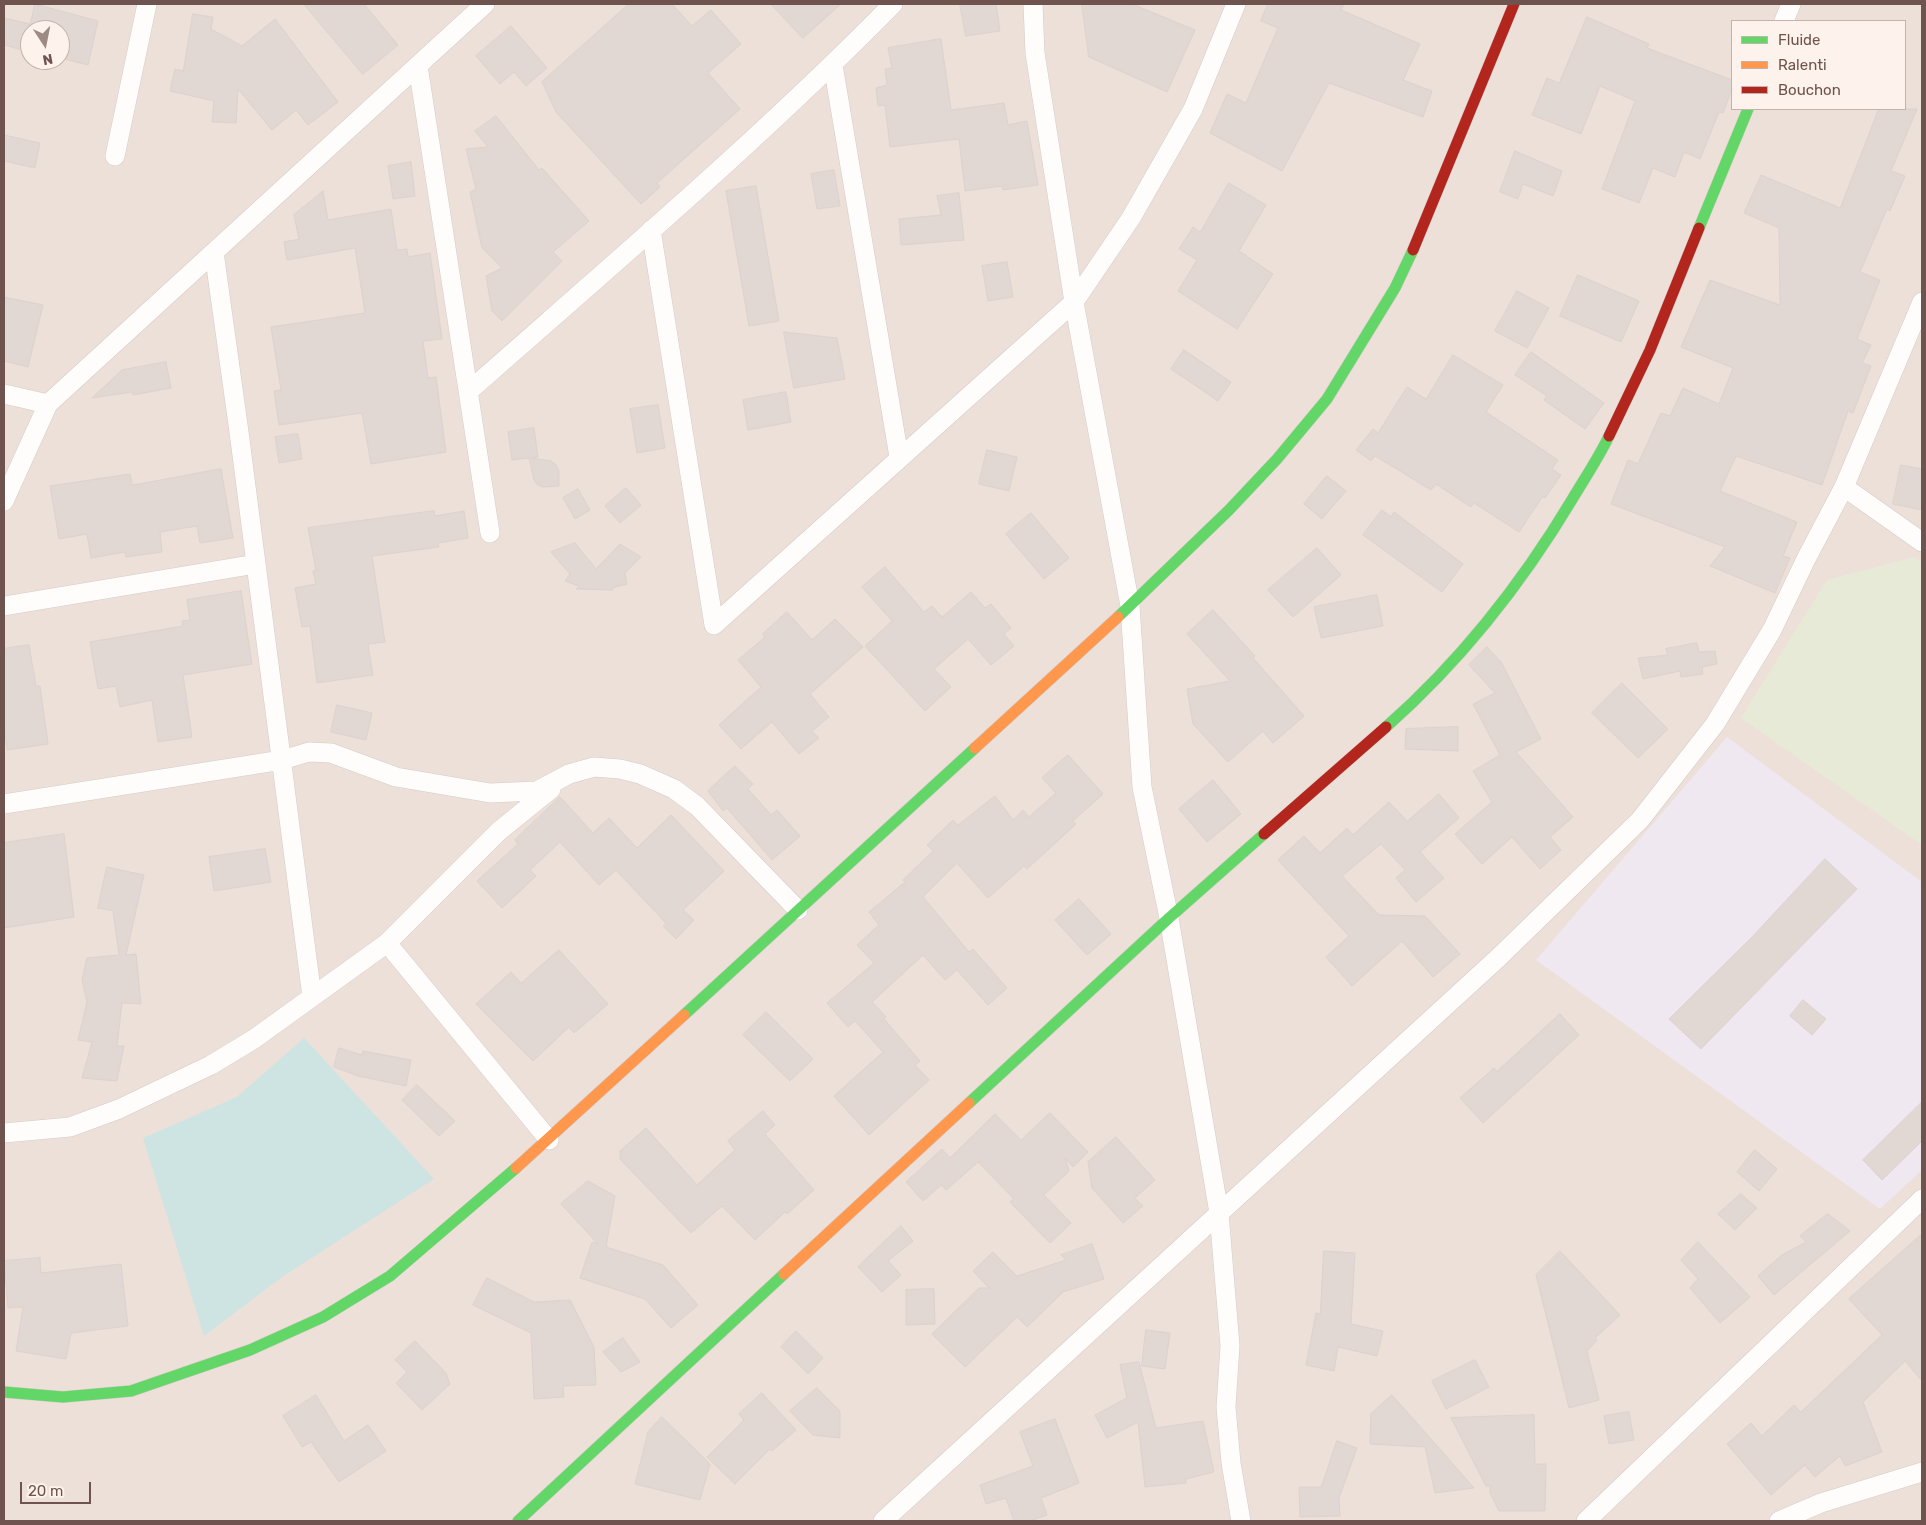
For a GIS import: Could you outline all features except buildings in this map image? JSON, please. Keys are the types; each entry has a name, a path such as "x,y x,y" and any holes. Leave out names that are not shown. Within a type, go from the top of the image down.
{"street":[{"path":"115,156 148,4"},
{"path":"4,500 48,404 485,4"},
{"path":"470,390 651,230 833,65 893,4"},
{"path":"1033,4 1036,53 1074,302 1130,606 1142,787 1169,918 1219,1213 1230,1346 1226,1407 1231,1463 1241,1521"},
{"path":"651,230 714,625 1074,302 1131,218 1193,109 1236,4"},
{"path":"4,1392 63,1397 131,1391 185,1374 241,1353 323,1317 390,1276 549,1140 1130,606 1229,510 1277,459 1327,399 1342,376 1395,288 1424,228 1514,4"},
{"path":"1784,20 1791,4"},
{"path":"833,65 899,457"},
{"path":"418,66 470,390 490,533"},
{"path":"518,1521 1169,918 1423,694 1489,622 1532,562 1605,445 1650,350 1748,110"},
{"path":"214,252 312,996"},
{"path":"883,1521 899,1514 1219,1213 1498,958 1640,820 1715,724 1768,638 1844,487 1922,302"},
{"path":"4,394 48,404"},
{"path":"1844,487 1922,542"},
{"path":"4,606 256,564"},
{"path":"4,804 282,760 320,751 396,776 490,792 537,791 569,774 594,767 620,768 674,789 697,806 798,910"},
{"path":"4,1133 70,1127 119,1109 211,1065 254,1038 387,943 499,831 569,774"},
{"path":"387,943 549,1140"},
{"path":"1586,1521 1922,1199"},
{"path":"1779,1521 1821,1503 1922,1472"}],"shaded area":[{"path":"4,4 1922,4 1922,1521 4,1521"},
{"path":"1727,737 1922,882 1922,1170 1880,1209 1536,960"},
{"path":"304,1038 434,1179 282,1277 204,1336 143,1138 237,1097"}],"green space":[{"path":"1914,557 1922,563 1922,845 1741,718 1827,580"}],"traffic: fast":[{"path":"1699,228 1748,110"},
{"path":"1118,617 1229,510 1277,459 1327,399 1395,288 1413,250"},
{"path":"1386,727 1465,648 1511,591 1553,530 1609,436"},
{"path":"684,1015 975,748"},
{"path":"969,1103 1169,918 1264,834"},
{"path":"4,1392 63,1397 131,1391 250,1350 323,1317 390,1276 516,1168"},
{"path":"518,1521 784,1274"}],"traffic: slow":[{"path":"975,748 1118,617"},
{"path":"516,1168 684,1015"},
{"path":"784,1274 969,1103"}],"traffic: jam":[{"path":"1413,250 1514,4"},
{"path":"1609,436 1650,350 1699,228"},
{"path":"1264,834 1386,727"}]}
